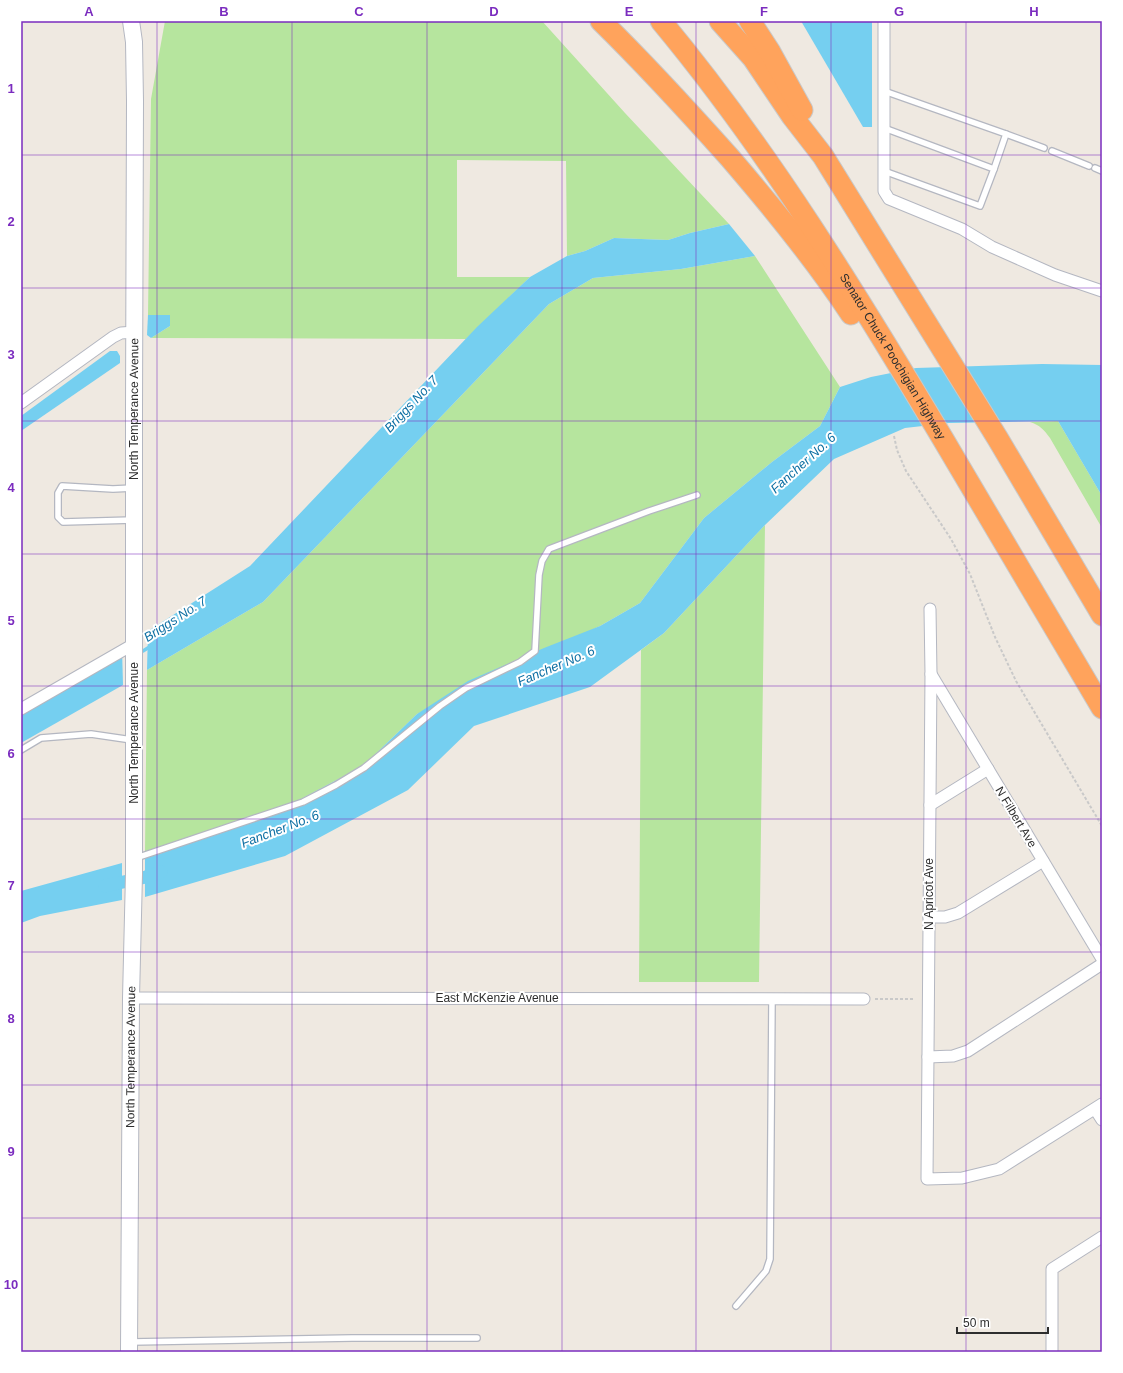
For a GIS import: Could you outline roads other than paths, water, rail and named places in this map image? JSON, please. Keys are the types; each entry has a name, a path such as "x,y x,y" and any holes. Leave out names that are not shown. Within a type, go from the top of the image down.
{"highway":[{"path":"600,21 639,58 675,96 750,181 814,261 862,331 891,352"},
{"name":"Senator Chuck Poochigian Highway","path":"661,21 766,158 802,211 891,352 1102,708"},
{"path":"720,21 752,58 792,116 823,156 998,439 1102,615"},
{"path":"750,21 770,52 806,117 823,156"}],"main road":[{"name":"North Temperance Avenue","path":"131,21 134,42"},
{"name":"North Temperance Avenue","path":"129,1347 131,998 134,893 135,21"}],"street":[{"path":"884,21 883,171 884,191 889,199 962,230 992,247 1055,275 1102,291"},
{"path":"21,403 112,337 121,333 135,332"},
{"name":"N Apricot Ave","path":"930,609 931,674 927,1179 962,1178 999,1169 1099,1107"},
{"path":"21,709 134,644"},
{"name":"N Filbert Ave","path":"931,674 1102,959"},
{"path":"930,805 988,769"},
{"path":"929,917 958,913 1042,861"},
{"path":"928,1057 954,1056 968,1051 1102,964"},
{"name":"East McKenzie Avenue","path":"131,998 864,998"},
{"path":"1099,1107 1102,1120"},
{"path":"1052,1352 1052,1269 1102,1236"}],"lane":[{"path":"884,91 1044,148"},
{"path":"884,128 994,169"},
{"path":"883,171 980,206 1006,134"},
{"path":"1052,151 1089,166"},
{"path":"1095,168 1102,171"},
{"path":"134,488 113,489 62,486 58,493 58,517 63,522 134,520"},
{"path":"134,866 303,802 336,785 364,768 440,706 466,688 520,662 535,651 539,575 542,561 549,549 649,511 697,495"},
{"path":"21,750 41,738 91,734 134,740"},
{"path":"736,1306 766,1271 770,1259 772,998"},
{"path":"129,1347 352,1338 477,1338"}],"water":[{"path":"801,21 872,21 872,127 863,127"},
{"path":"729,224 755,256 681,269 593,278 549,304 263,602 147,670 148,631 250,566 477,327 530,277 567,256 585,251 614,238 668,240"},
{"path":"148,315 170,315 170,326 151,338 147,335"},
{"path":"110,351 117,351 120,356 120,363 21,431 21,416"},
{"path":"1042,364 1102,365 1102,496 1058,421 949,423 905,428 834,459 765,525 664,633 590,687 474,726 408,790 285,856 145,897 145,852 299,800 363,766 417,714 468,681 544,648 600,626 640,603 704,518 772,462 820,426 840,387 871,377 916,368"},
{"path":"122,648 123,685 21,743 21,707"},
{"path":"122,863 122,900 40,916 21,923 21,891"}],"waterway":[{"name":"Briggs No. 7","path":"143,651 151,646"},
{"name":"Fancher No. 6","path":"105,886 146,877 161,872"}]}
